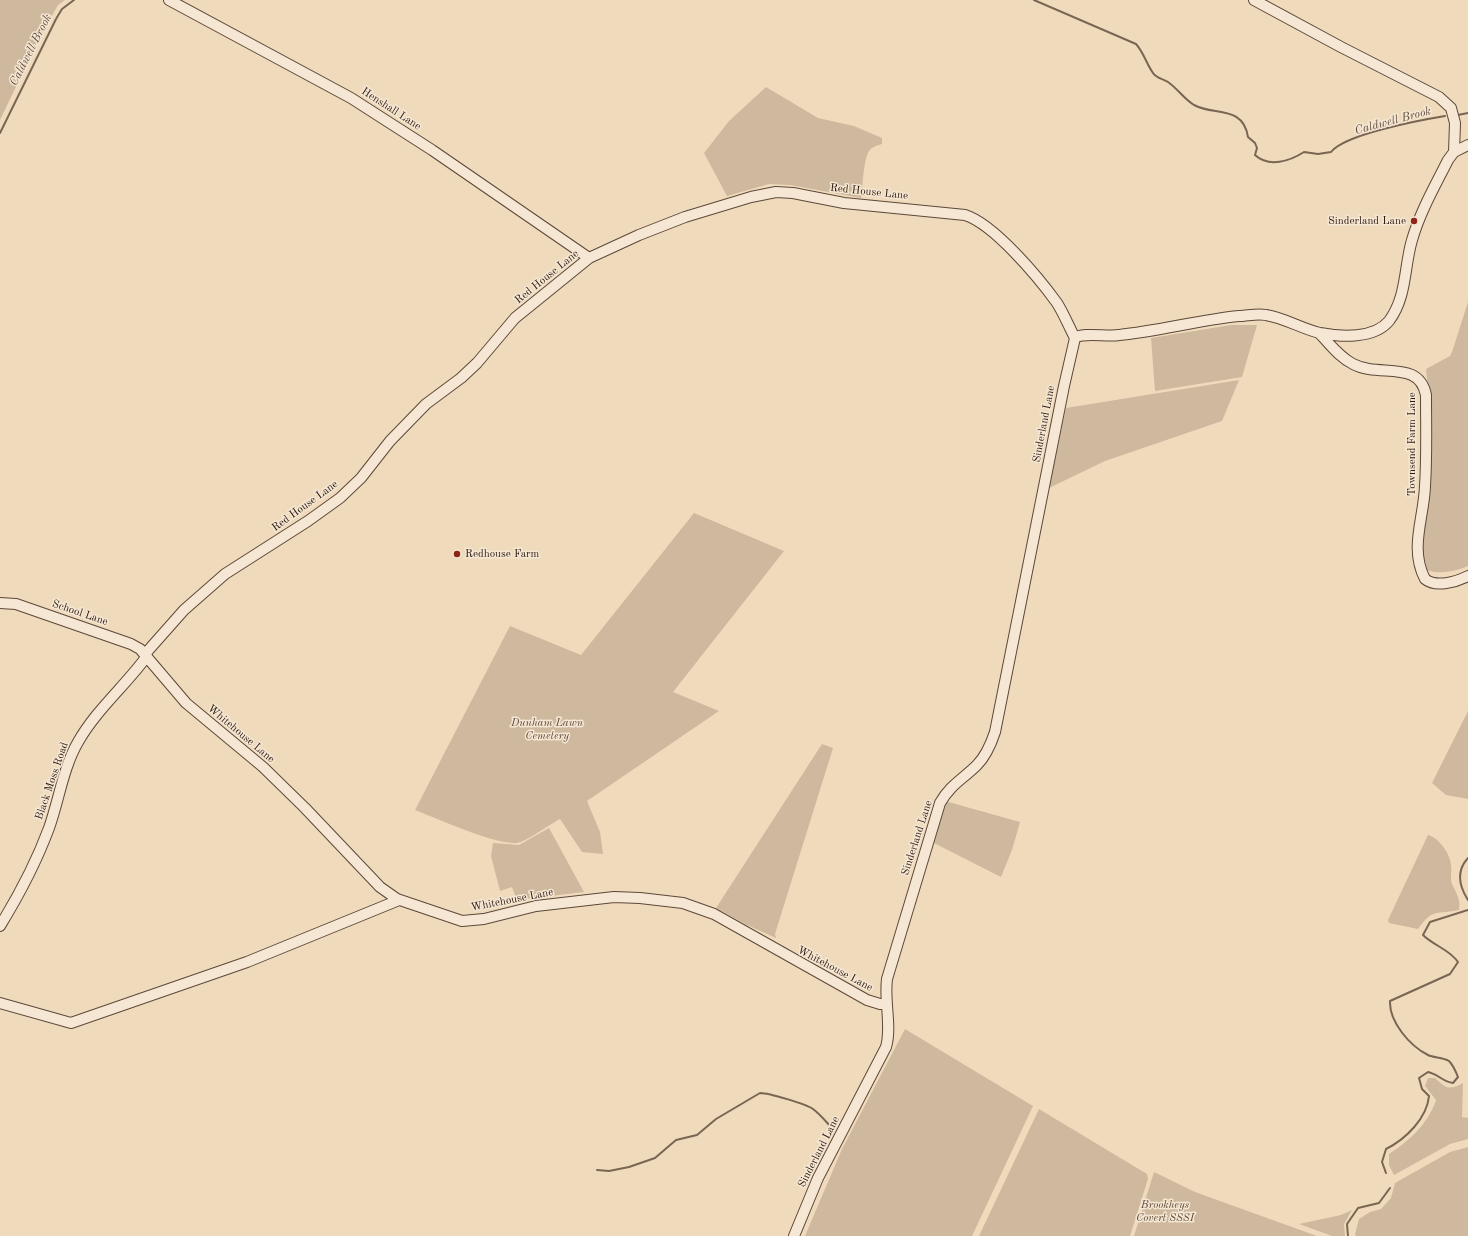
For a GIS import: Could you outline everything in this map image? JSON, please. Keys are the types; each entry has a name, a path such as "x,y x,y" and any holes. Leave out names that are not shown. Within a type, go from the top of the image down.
{"street":[{"name":"Henshall Lane","path":"169,0 351,98 432,150 589,258"},
{"path":"1254,0 1341,48 1439,97 1451,108 1455,123 1454,152"},
{"path":"1075,338 1080,335 1103,337 1130,334 1226,318 1263,314 1282,318 1319,333 1358,335 1373,331 1388,322 1400,298 1412,241 1420,216 1448,160 1454,152 1468,145"},
{"name":"Red House Lane","path":"146,655 184,610 225,574 308,521 340,498 361,478 390,441 426,404 461,378 477,363 515,318 589,258 639,235 719,205 776,192 793,193 844,203 954,212 979,220 998,236 1051,295 1062,312 1075,338"},
{"name":"Townsend Farm Lane","path":"1319,333 1332,348 1353,364 1371,370 1406,372 1415,375 1424,386 1426,395 1425,488 1417,538 1420,565 1425,579 1434,584 1468,576"},
{"name":"Sinderland Lane","path":"794,1236 818,1178 883,1054 889,1034 886,1004 887,979 940,804 949,788 981,760 988,749 995,732 1064,386 1075,338"},
{"name":"School Lane","path":"0,603 16,604 131,644 146,655"},
{"name":"Whitehouse Lane","path":"146,655 186,703 263,767 306,808 380,887 399,900 462,921 484,919 536,906 614,897 652,899 683,904 714,914 867,1000 886,1004"},
{"name":"Black Moss Road","path":"0,926 16,901 35,862 49,828 71,758 79,741 146,655"},
{"path":"0,1003 71,1023 247,962 399,900"}],"green space":[{"path":"0,0 65,0 58,5 40,37 0,120"},
{"path":"766,87 818,118 854,126 882,138 882,144 872,148 867,155 864,167 861,198 790,185 769,184 727,196 704,153 729,121"},
{"path":"1468,302 1468,566 1453,571 1437,572 1427,570 1421,543 1429,396 1426,369 1450,356"},
{"path":"1231,325 1257,325 1242,377 1155,391 1151,338"},
{"path":"1239,380 1222,421 1105,461 1049,488 1066,408"},
{"name":"Dunham Lawn Cemetery","path":"694,513 784,551 673,692 719,711 587,801 600,832 603,854 582,852 560,819 521,842 508,843 467,831 415,810 510,626 581,655"},
{"path":"1468,711 1468,799 1446,795 1432,783"},
{"path":"822,744 833,748 775,934 776,938 747,925 716,908"},
{"path":"945,801 1020,822 1012,850 1001,877 932,842"},
{"path":"549,828 584,892 517,900 512,887 500,891 491,856 493,843 519,845"},
{"path":"1428,835 1440,843 1449,856 1451,865 1451,882 1459,899 1459,910 1436,913 1428,917 1418,929 1389,923 1388,920"},
{"path":"905,1029 1033,1106 972,1236 805,1236 842,1149"},
{"path":"1428,1078 1435,1078 1445,1086 1451,1088 1463,1083 1462,1117 1468,1118 1468,1139 1450,1144 1394,1175 1389,1165 1389,1154 1411,1138 1433,1109 1436,1100 1425,1086"},
{"path":"1039,1109 1147,1174 1148,1179 1130,1236 979,1236"},
{"path":"1468,1147 1468,1236 1356,1236 1355,1234 1359,1219 1370,1212 1381,1209 1391,1198 1395,1183 1450,1152"},
{"name":"Brookheys Covert SSSI","path":"1154,1172 1195,1192 1317,1236 1134,1236"},
{"path":"1352,1210 1344,1224 1345,1236 1332,1236 1299,1224 1341,1215"}],"waterway":[{"name":"Caldwell Brook","path":"0,133 56,19 62,9 74,0"},
{"name":"Caldwell Brook","path":"1034,0 1136,44 1154,75 1172,85 1190,103 1202,108 1227,113 1240,120 1245,127 1248,137 1255,143 1257,148 1255,155 1267,161 1280,162 1304,152 1318,154 1331,152 1339,145 1351,139 1402,124 1445,116"},
{"name":"Caldwell Brook","path":"1458,115 1468,113"},
{"path":"1468,858 1460,873 1461,884 1468,900"},
{"path":"1386,1173 1382,1162 1386,1149 1394,1145 1408,1134 1420,1120 1427,1104 1429,1096 1422,1089 1419,1078 1428,1072 1453,1083 1458,1077 1449,1061 1428,1055 1414,1046 1397,1025 1393,1017 1390,1001 1450,974 1458,962 1450,954 1423,935 1430,922 1468,910"},
{"path":"597,1170 609,1171 629,1167 655,1158 676,1140 697,1135 716,1119 760,1093 765,1093 809,1107 819,1114 833,1129"},
{"path":"1348,1236 1347,1224 1358,1208 1379,1203 1390,1188"}],"place":[{"name":"Sinderland Lane","path":"1414,221"},
{"name":"Redhouse Farm","path":"457,554"}]}
